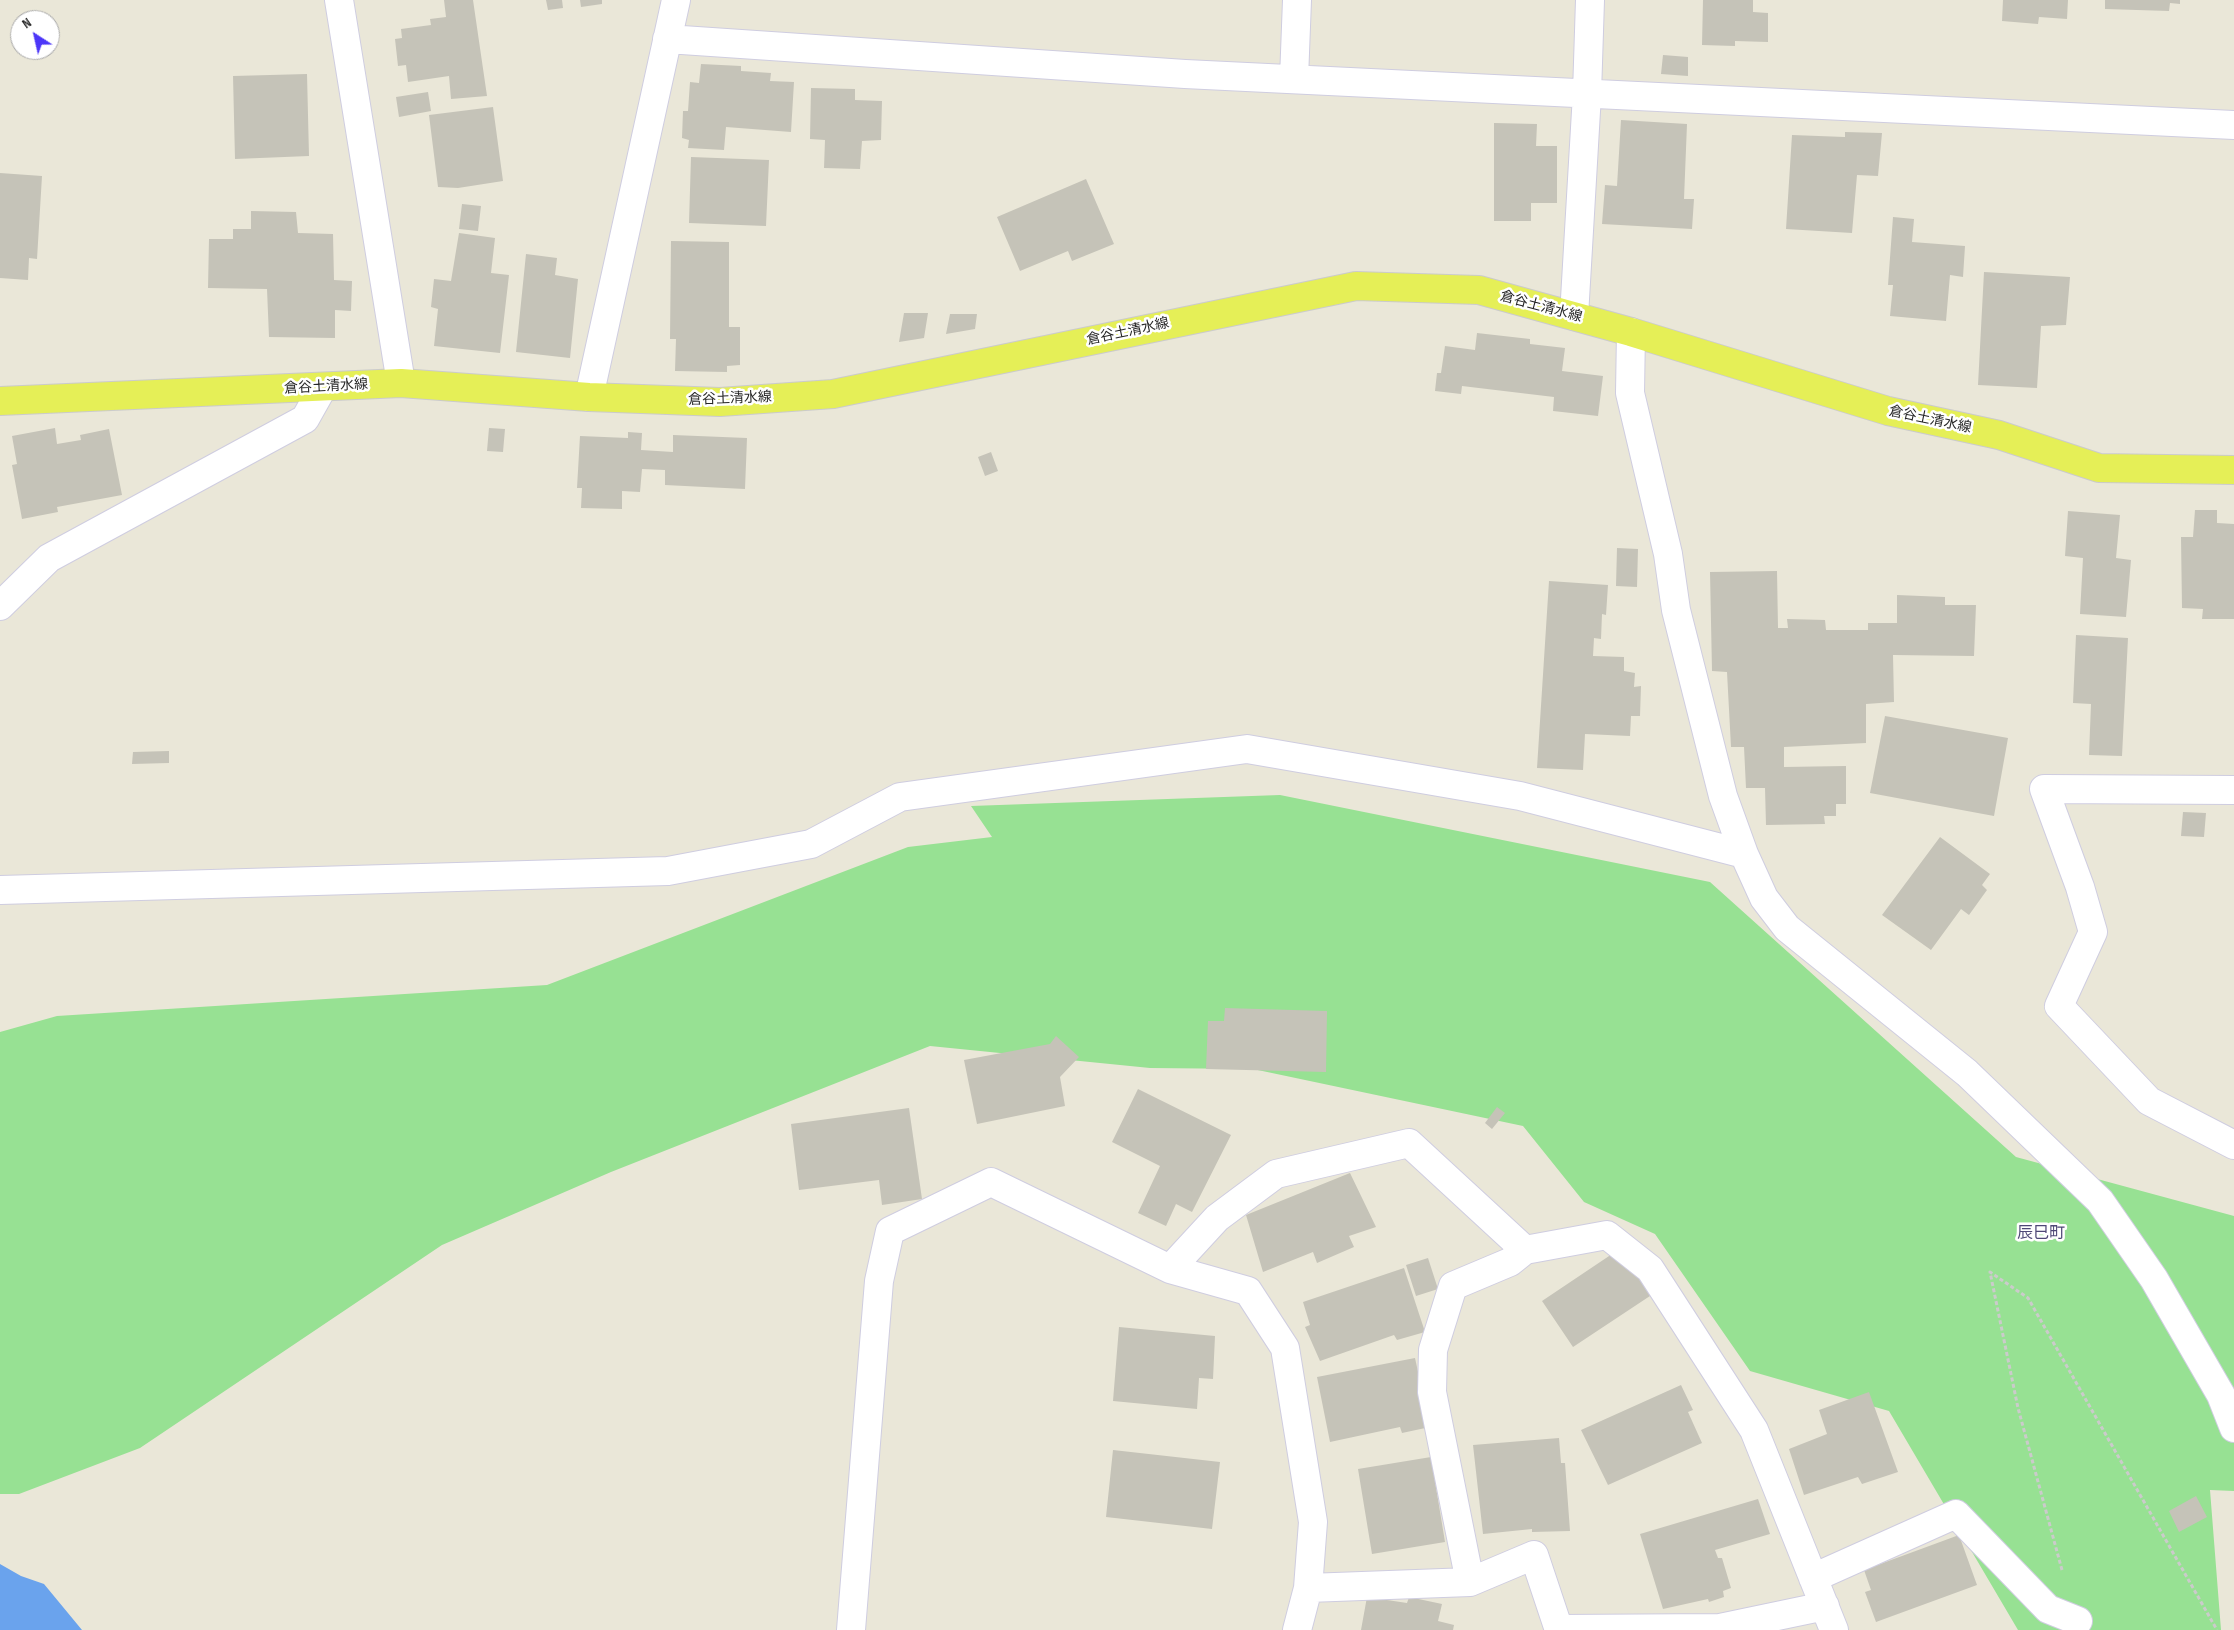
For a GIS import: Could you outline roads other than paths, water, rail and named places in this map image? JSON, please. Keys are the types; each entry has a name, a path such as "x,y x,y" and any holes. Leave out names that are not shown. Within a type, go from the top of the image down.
{"main road":[{"name":"倉谷土清水線","path":"0,401 401,383 589,397 720,402 833,394 1356,286 1480,290 1631,332 1888,411 1999,435 2099,468 2234,470"}],"street":[{"path":"339,0 401,383"},
{"path":"589,397 676,0"},
{"path":"1294,79 1296,0"},
{"path":"1574,316 1587,94 1590,0"},
{"path":"667,39 1175,74 2234,125"},
{"path":"1631,332 1630,393 1668,554 1676,610 1723,796 1744,854 1764,898 1787,928 1966,1072 2100,1201 2154,1279 2221,1396 2234,1428"},
{"path":"0,606 49,558 305,419 323,387"},
{"path":"0,890 668,871 811,844 900,797 1247,749 1520,796 1744,854"},
{"path":"2234,790 2044,789 2080,887 2093,932 2059,1006 2149,1101 2234,1145"},
{"path":"1170,1269 1216,1218 1276,1174 1409,1144 1525,1250"},
{"path":"851,1630 879,1281 890,1231 991,1182 1170,1269 1248,1291 1285,1348 1313,1522 1308,1588 1297,1630"},
{"path":"1308,1588 1470,1582 1534,1555 1559,1629 1720,1628 1829,1618 1754,1430 1650,1269 1607,1235 1525,1250 1510,1262 1453,1286 1433,1350 1432,1392 1470,1582"},
{"path":"1813,1578 1956,1514 2048,1609 2078,1621"}],"water":[{"path":"0,1564 21,1576 44,1584 82,1630 0,1630"}],"district":[{"name":"辰巳町","path":"2041,1234"}]}
